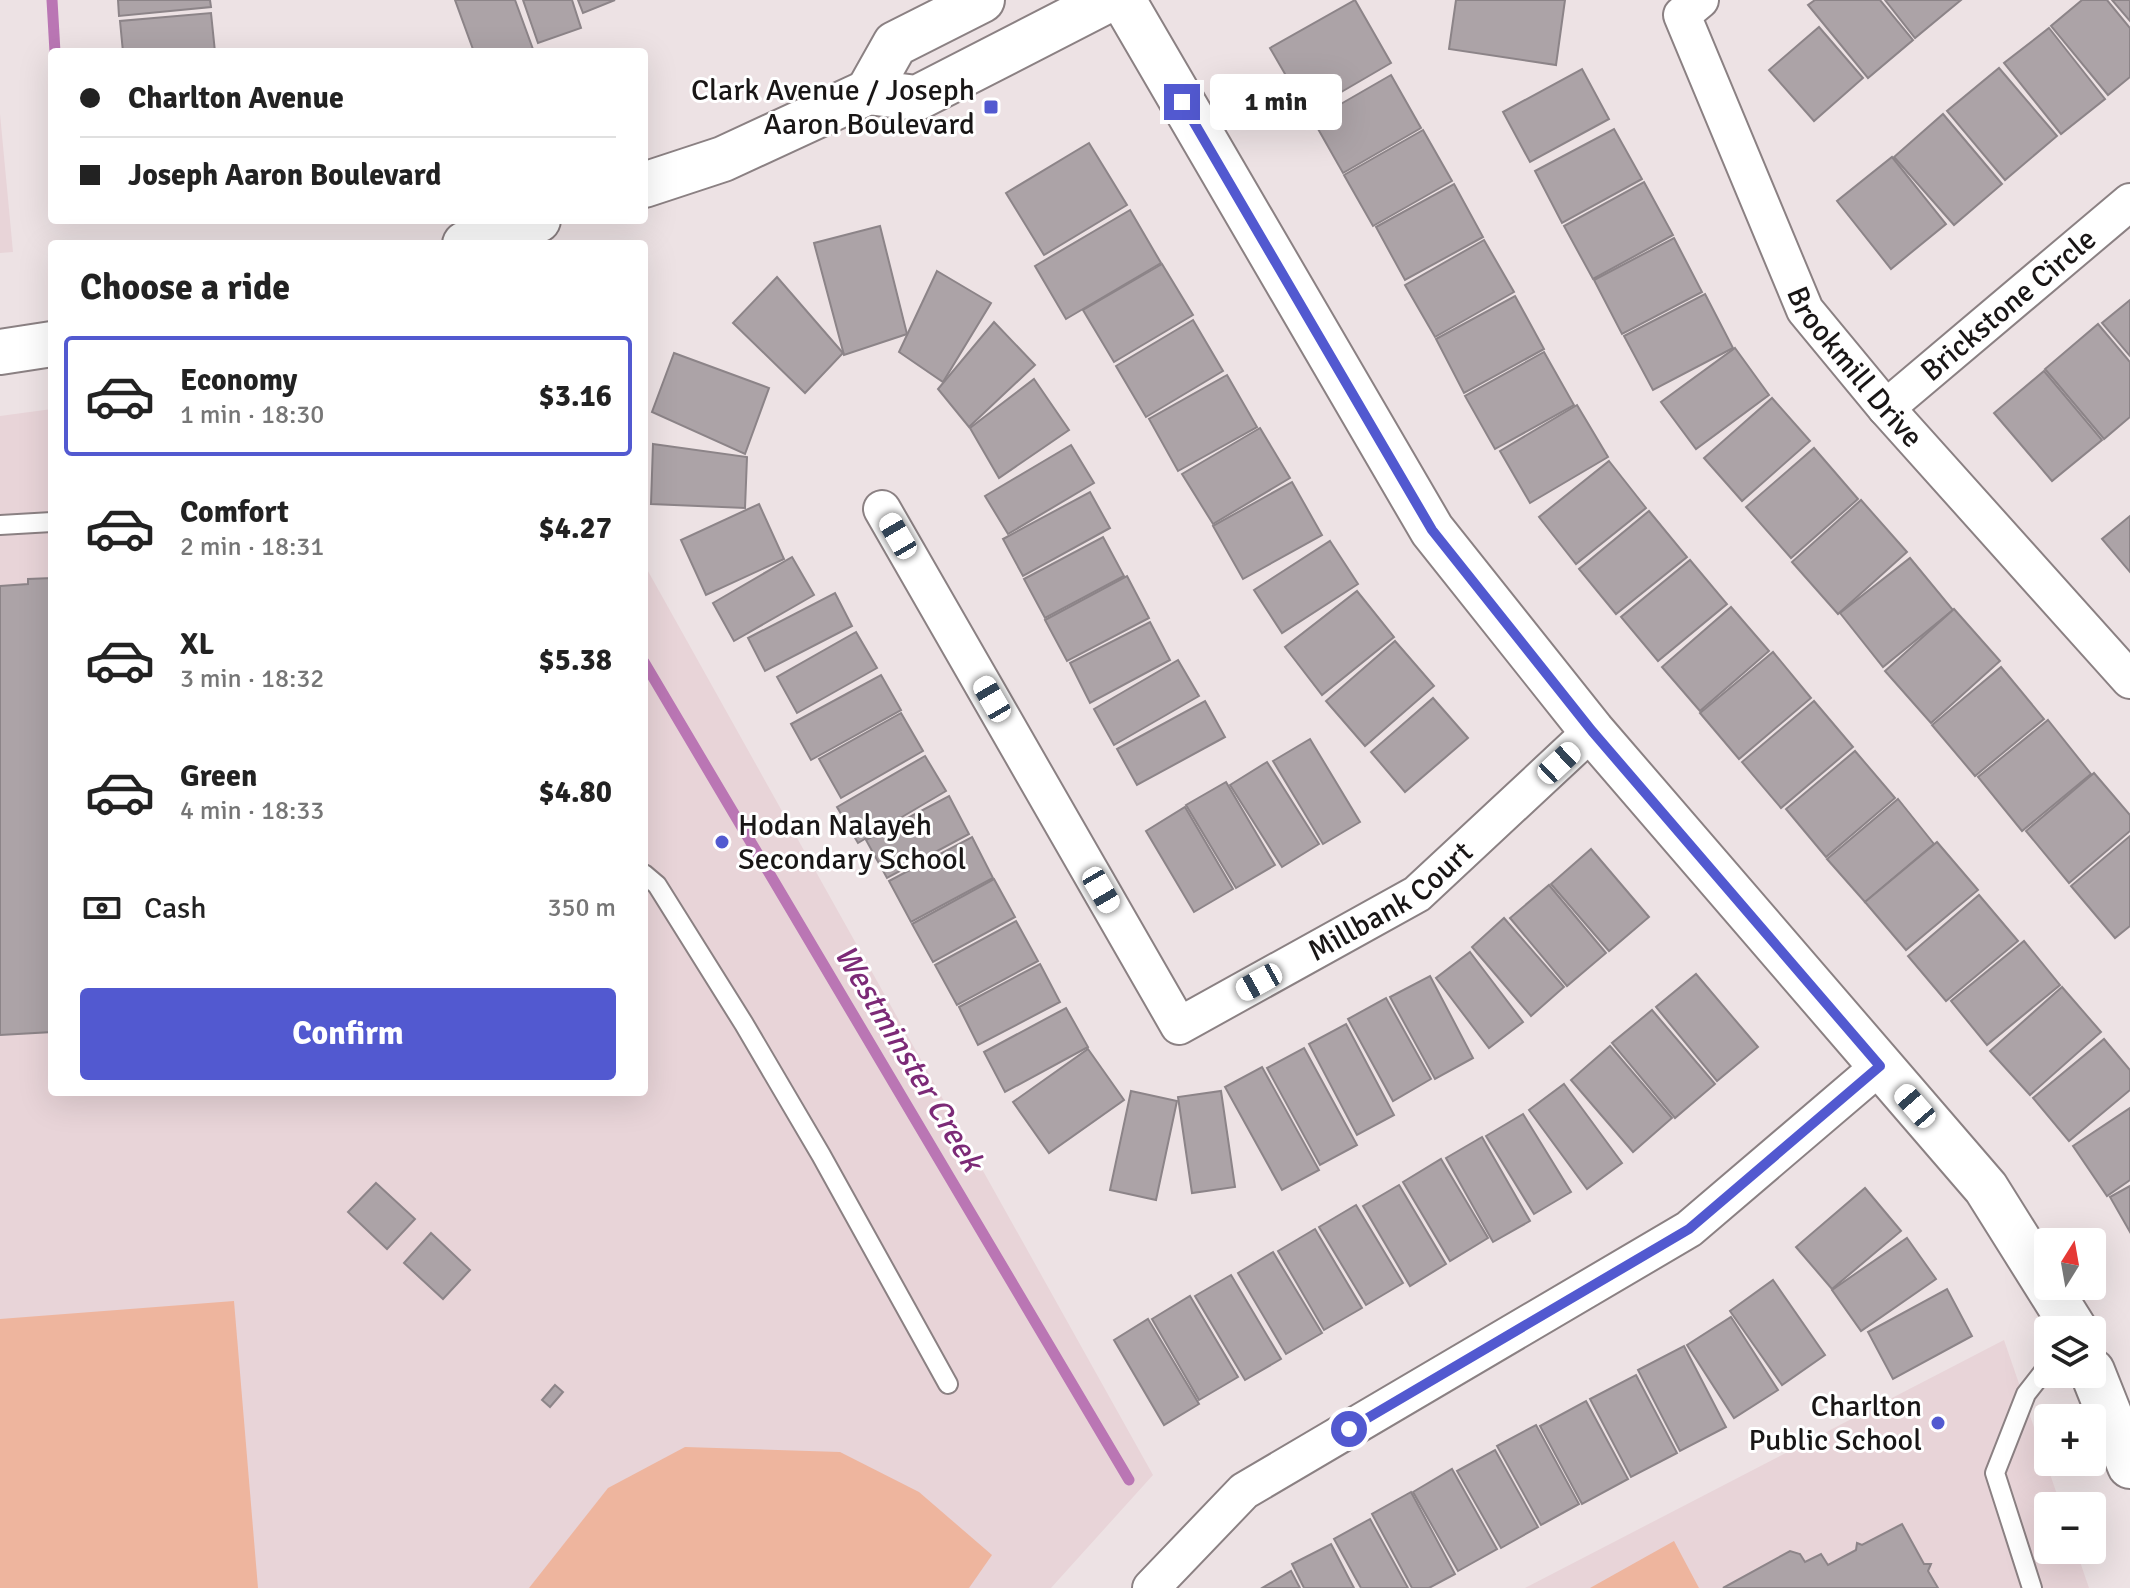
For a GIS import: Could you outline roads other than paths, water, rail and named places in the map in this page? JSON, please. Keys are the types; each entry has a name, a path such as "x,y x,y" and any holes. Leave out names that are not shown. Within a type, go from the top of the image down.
{"street":[{"path":"868,92 895,44 982,0"},
{"path":"648,184 723,159 868,92 917,98 1108,0"},
{"path":"1123,0 1432,530 1592,731 1986,1188 2066,1316"},
{"name":"Brookmill Drive","path":"1700,0 1682,15 1805,310 1886,408 2130,680"},
{"name":"Brickstone Circle","path":"1886,408 2130,202"},
{"path":"477,240 526,224"},
{"path":"0,352 48,345"},
{"name":"Millbank Court","path":"882,509 1179,1026 1417,894 1592,731"},
{"path":"1151,1588 1244,1491 1689,1229 1880,1066"},
{"path":"2099,1388 2130,1466"}],"lane":[{"path":"0,525 48,522"},
{"path":"648,877 657,885 744,1024 821,1155 948,1384"},
{"path":"2032,1588 1995,1473 2026,1394 2034,1384"}],"waterway":[{"name":"Westminster Creek","path":"52,0 55,48"},
{"name":"Westminster Creek","path":"648,669 1129,1480"}],"place":[{"name":"Clark Avenue / Joseph Aaron Boulevard","path":"991,107"},
{"name":"Hodan Nalayeh Secondary School","path":"722,842"},
{"name":"Charlton Public School","path":"1938,1423"}]}
